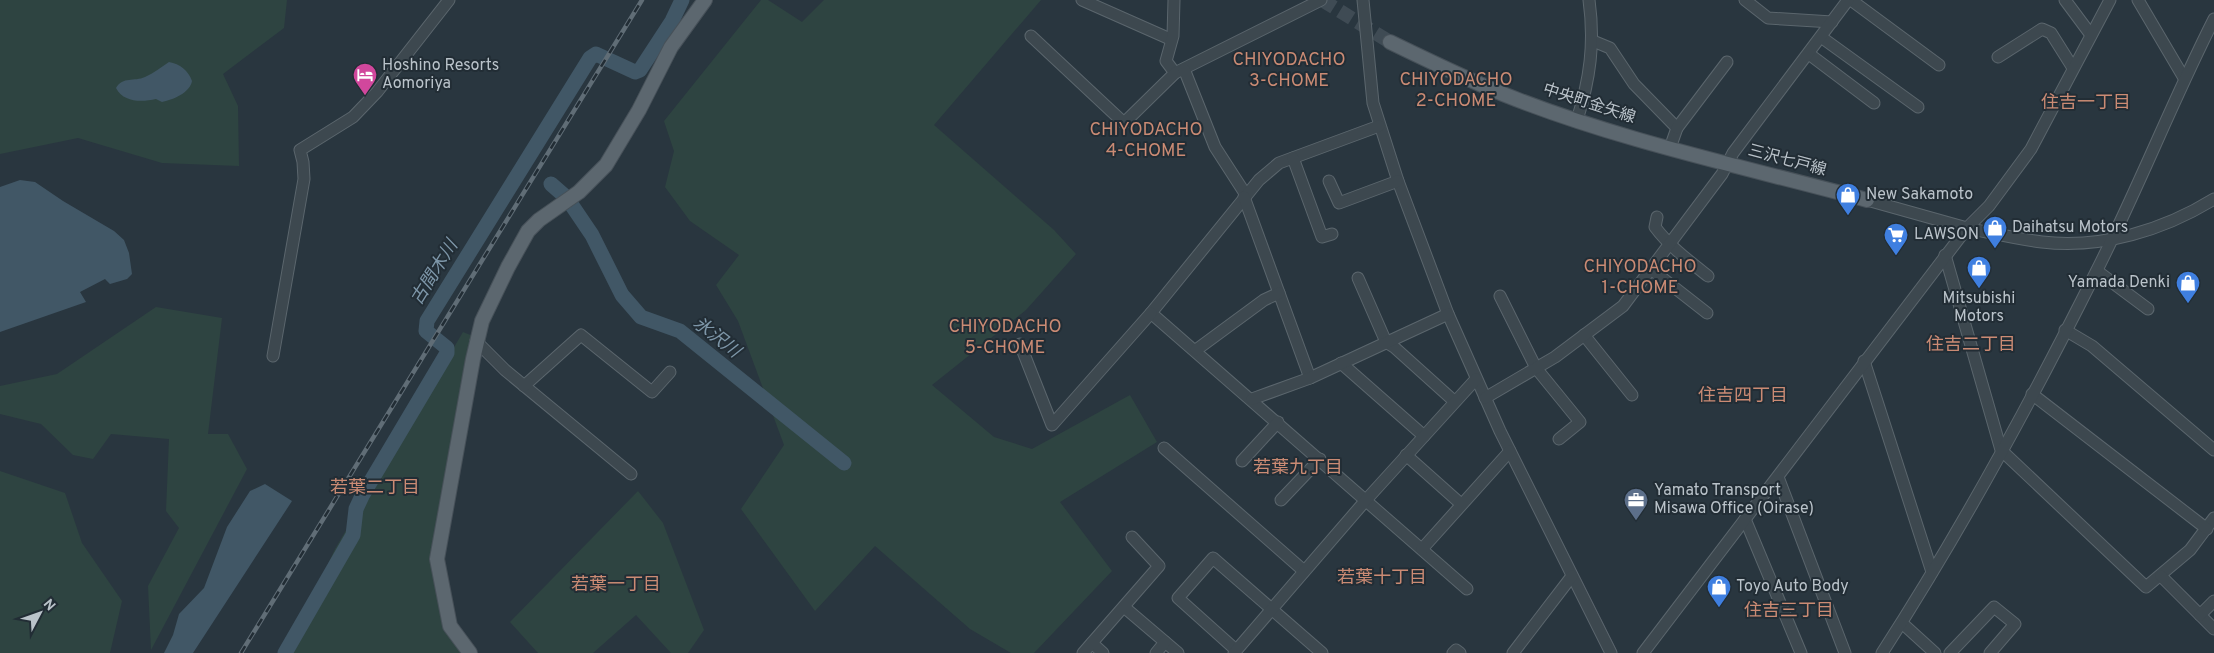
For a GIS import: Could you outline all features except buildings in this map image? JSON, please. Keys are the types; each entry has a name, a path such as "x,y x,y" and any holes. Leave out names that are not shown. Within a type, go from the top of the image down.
{"main road":[{"path":"470,653 450,626 437,559 476,341 492,298 528,231 539,220 579,192 606,165 639,110 671,47 705,0"},
{"name":"中央町金矢線","path":"1390,42 1447,70 1504,94 1577,120 1727,163"},
{"name":"三沢七戸線","path":"1727,163 1867,200"}],"street":[{"path":"273,356 304,179 300,150 353,117 378,92 449,0"},
{"path":"1082,0 1170,39"},
{"path":"1174,0 1172,36 1166,61 1179,71 1215,147 1245,196 1310,378"},
{"path":"1031,36 1124,123 1179,71 1321,0"},
{"path":"1363,0 1369,81 1379,126 1448,314 1510,451 1611,653"},
{"path":"1745,0 1768,18 1832,22"},
{"path":"1485,398 1536,368 1623,306 1652,270 1722,174 1727,163 1850,0 1940,65"},
{"path":"2065,0 2091,35"},
{"path":"1643,653 1945,255 2019,167 2110,0"},
{"path":"2138,0 2184,78"},
{"path":"1577,120 1589,79 1593,41 1586,1"},
{"path":"1882,653 1902,624 1979,495 2001,450 2097,271 2184,78 2214,19"},
{"path":"1998,57 2042,29 2051,33 2073,68"},
{"path":"1821,37 1918,107"},
{"path":"1593,41 1610,48 1634,84 1677,128"},
{"path":"1809,54 1874,103"},
{"path":"1670,148 1677,128 1727,62"},
{"path":"1020,344 1052,425 1151,312 1245,196 1271,169 1293,158 1379,126"},
{"path":"1293,158 1322,237 1332,234"},
{"path":"1329,181 1339,203 1398,181"},
{"path":"1867,200 1967,228 2044,242 2067,243 2111,239 2154,228 2214,199"},
{"path":"1657,217 1655,227 1678,253 1708,276"},
{"path":"1945,255 2001,450 2146,587 2190,550 2207,530 2214,518"},
{"path":"1652,270 1707,313"},
{"path":"2097,271 2148,309"},
{"path":"1358,278 1386,342 1454,401"},
{"path":"1196,350 1264,300 1279,293"},
{"path":"1500,296 1536,368 1580,422 1559,439"},
{"path":"1151,312 1467,589"},
{"path":"1252,399 1310,378 1448,314"},
{"path":"2065,330 2092,346 2214,450"},
{"path":"524,386 580,335 652,392 670,372"},
{"path":"1584,335 1632,395"},
{"path":"476,341 524,386 631,474"},
{"path":"1864,361 1932,572"},
{"path":"1342,363 1424,436"},
{"path":"1322,653 1272,609 1213,558 1178,598 1235,651 1272,609 1366,500 1476,379"},
{"path":"2032,394 2207,530"},
{"path":"1242,461 1278,422"},
{"path":"1164,448 1304,571"},
{"path":"1422,549 1510,451"},
{"path":"1406,455 1461,504"},
{"path":"1281,500 1320,459"},
{"path":"1778,477 1845,653"},
{"path":"1745,519 1801,653"},
{"path":"1083,653 1124,607 1126,601 1159,566 1132,537"},
{"path":"1513,653 1572,576"},
{"path":"2161,576 2214,629"},
{"path":"2200,615 2214,601"},
{"path":"1950,653 1994,606 2015,624 1990,653"},
{"path":"1124,607 1178,653"},
{"path":"1902,624 1935,653"},
{"path":"1156,653 1165,642"},
{"path":"1092,643 1103,653"},
{"path":"1453,653 1456,650 1460,653"}],"green space":[{"path":"0,0 287,0 284,28 223,74 238,106 239,166 162,163 78,138 0,154"},
{"path":"761,0 768,0 802,22 824,0 1041,0 934,125 1054,230 1076,254 1026,310 932,385 994,437 1032,449 1130,395 1157,442 1060,502 1112,571 1034,653 1011,653 970,629 875,546 815,611 741,509 784,445 738,321 716,285 739,255 690,221 665,187 674,151 664,121"},
{"path":"156,307 222,318 208,434 228,434 247,469 151,650 148,586 179,528 166,511 169,439 111,434 93,459 73,455 41,424 0,414 0,386 57,374"},
{"path":"463,332 473,336 432,558 464,653 292,653 300,625 335,549"},
{"path":"0,471 65,493 82,543 122,601 110,653 0,653"},
{"path":"638,491 663,523 704,630 688,653 671,653 636,615 593,653 538,653 510,622"}],"water":[{"path":"169,62 183,68 192,81 188,89 175,98 162,102 156,99 145,101 128,99 119,93 116,88 122,82 141,78"},
{"path":"20,180 35,182 114,231 124,240 129,253 132,274 127,279 110,284 105,279 80,292 86,302 0,332 0,187"},
{"path":"265,484 292,501 193,653 164,653 173,635 179,614 204,588 227,527 250,491"}],"waterway":[{"name":"古間木川","path":"285,653 353,535 356,509 362,496 447,353 447,348 426,331 427,321 590,58 596,54 635,72 640,70 672,21 682,0"},
{"name":"氷沢川","path":"551,184 567,198"},
{"name":"氷沢川","path":"571,204 592,235 622,295 641,317 680,331 844,463"}],"tunnel":[{"path":"1322,0 1390,42"}],"railway":[{"path":"241,653 642,0"}],"place":[{"name":"Hoshino Resorts Aomoriya","path":"365,96"},
{"name":"New Sakamoto","path":"1848,216"},
{"name":"Daihatsu Motors","path":"1995,249"},
{"name":"LAWSON","path":"1896,256"},
{"name":"Mitsubishi Motors","path":"1979,289"},
{"name":"Yamada Denki","path":"2188,304"},
{"name":"Yamato Transport Misawa Office (Oirase)","path":"1636,521"},
{"name":"Toyo Auto Body","path":"1719,608"}],"district":[{"name":"CHIYODACHO 3-CHOME","path":"1289,70"},
{"name":"CHIYODACHO 2-CHOME","path":"1456,90"},
{"name":"住吉一丁目","path":"2086,103"},
{"name":"CHIYODACHO 4-CHOME","path":"1146,140"},
{"name":"CHIYODACHO 1-CHOME","path":"1640,277"},
{"name":"CHIYODACHO 5-CHOME","path":"1005,337"},
{"name":"住吉二丁目","path":"1971,345"},
{"name":"住吉四丁目","path":"1743,396"},
{"name":"若葉九丁目","path":"1298,468"},
{"name":"若葉二丁目","path":"375,488"},
{"name":"若葉十丁目","path":"1382,578"},
{"name":"若葉一丁目","path":"616,585"},
{"name":"住吉三丁目","path":"1789,611"}]}
